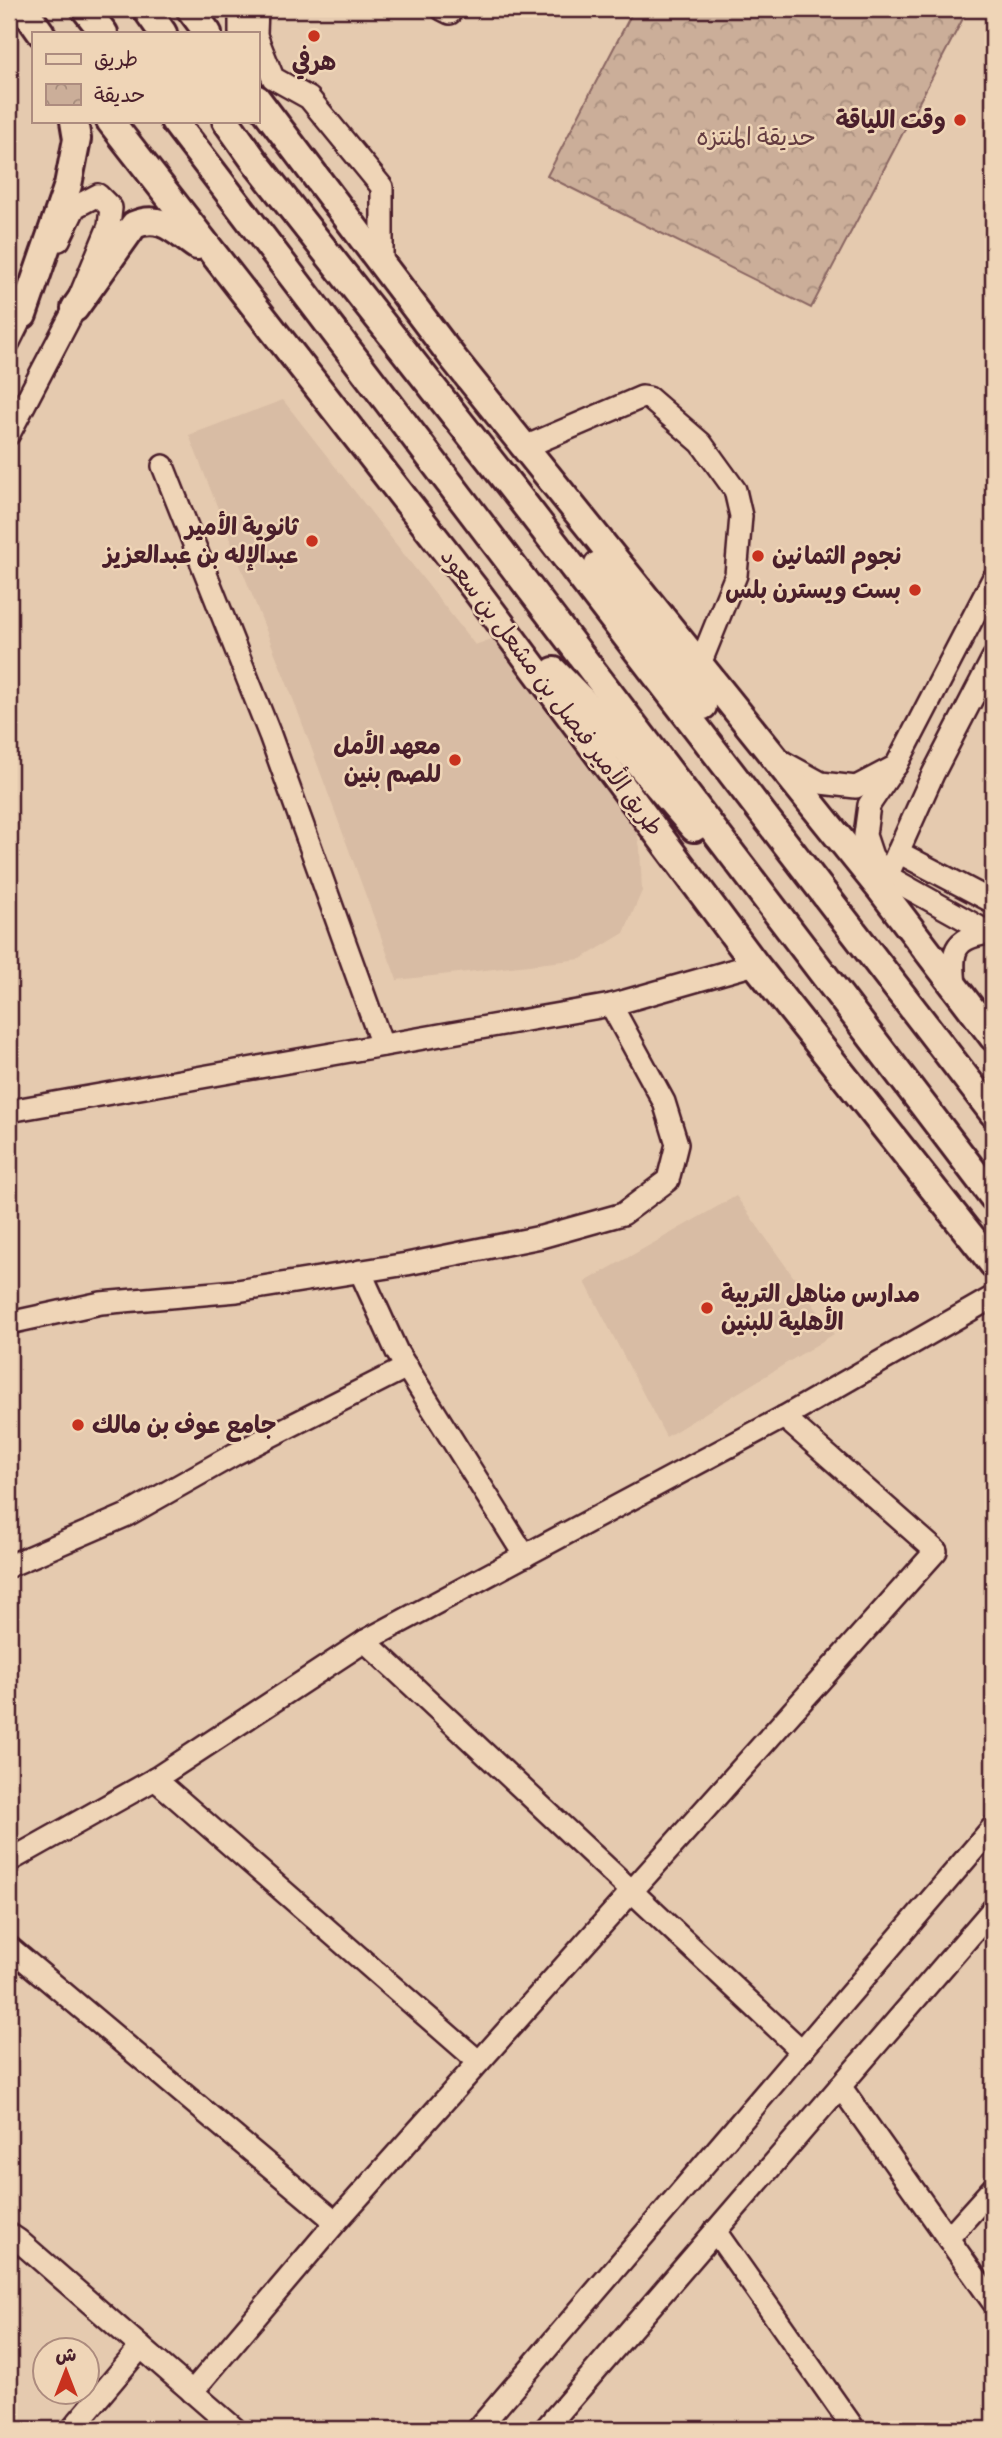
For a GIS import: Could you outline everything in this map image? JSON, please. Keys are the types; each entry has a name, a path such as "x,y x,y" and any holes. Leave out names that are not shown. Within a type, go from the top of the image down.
{"main road":[{"path":"85,9 103,32"},
{"path":"146,9 162,32"},
{"path":"190,9 207,32"},
{"path":"259,102 453,358 776,759 884,883 993,1037"},
{"path":"23,314 68,185 77,139 74,122"},
{"name":"طريق الأمير فيصل بن مشعل بن سعود","path":"111,122 475,589 755,964 993,1264"},
{"name":"طريق الأمير فيصل بن مشعل بن سعود","path":"175,122 993,1197"},
{"path":"227,122 831,900 993,1113"},
{"path":"75,308 135,225 145,220 161,221 222,264"},
{"path":"382,264 432,341 757,779 831,900"},
{"path":"475,589 595,713 682,816 796,937"}],"street":[{"path":"240,9 240,32"},
{"path":"257,9 257,32"},
{"path":"442,9 450,13 452,9"},
{"path":"259,40 273,78 309,98 382,187 382,264"},
{"path":"9,342 75,207 98,195 111,208 109,226 75,308 9,434"},
{"path":"525,447 642,397 649,398 701,443 735,489 741,516 736,575 700,664"},
{"path":"163,466 270,735 382,1045"},
{"path":"991,934 884,883 865,835 869,805 896,766 993,579"},
{"path":"884,883 933,774 993,658"},
{"path":"776,759 821,783 856,787 896,766"},
{"path":"898,852 993,902"},
{"path":"955,986 952,958 962,941 978,934 991,934"},
{"path":"9,1111 611,1005 755,964"},
{"path":"9,1323 101,1303 237,1291 360,1272 541,1237 622,1214 668,1180 677,1144 664,1102 611,1005"},
{"path":"360,1272 397,1352 525,1556"},
{"path":"9,1861 155,1779 365,1641 784,1417 993,1297"},
{"path":"9,1566 127,1515 234,1454 407,1367"},
{"path":"192,2392 336,2222 936,1550 784,1417"},
{"path":"365,1641 802,2051"},
{"path":"155,1779 479,2062"},
{"path":"478,2429 993,1827"},
{"path":"545,2429 993,1909"},
{"path":"9,1947 336,2222"},
{"path":"840,2085 993,2302"},
{"path":"948,2238 993,2188"},
{"path":"715,2231 852,2426 850,2429"},
{"path":"9,2234 235,2429"},
{"path":"72,2429 141,2347"}],"shaded area":[{"name":"معهد الأمل للصم بنين","path":"283,400 475,645 497,637 633,812 640,848 642,891 624,933 581,959 397,980 297,709 189,435"},
{"name":"مدارس مناهل التربية الأهلية للبنين","path":"736,1196 834,1334 666,1437 585,1282"}],"green space":[{"name":"حديقة المنتزه","path":"634,9 968,9 811,308 547,176"}],"place":[{"name":"هرفي","path":"314,36"},
{"name":"وقت اللياقة","path":"960,120"},
{"name":"ثانوية الأمير عبدالإله بن عبدالعزيز","path":"312,541"},
{"name":"نجوم الثمانين","path":"758,556"},
{"name":"بست ويسترن بلس","path":"915,590"},
{"name":"معهد الأمل للصم بنين","path":"455,760"},
{"name":"مدارس مناهل التربية الأهلية للبنين","path":"707,1308"},
{"name":"جامع عوف بن مالك","path":"78,1425"}]}
